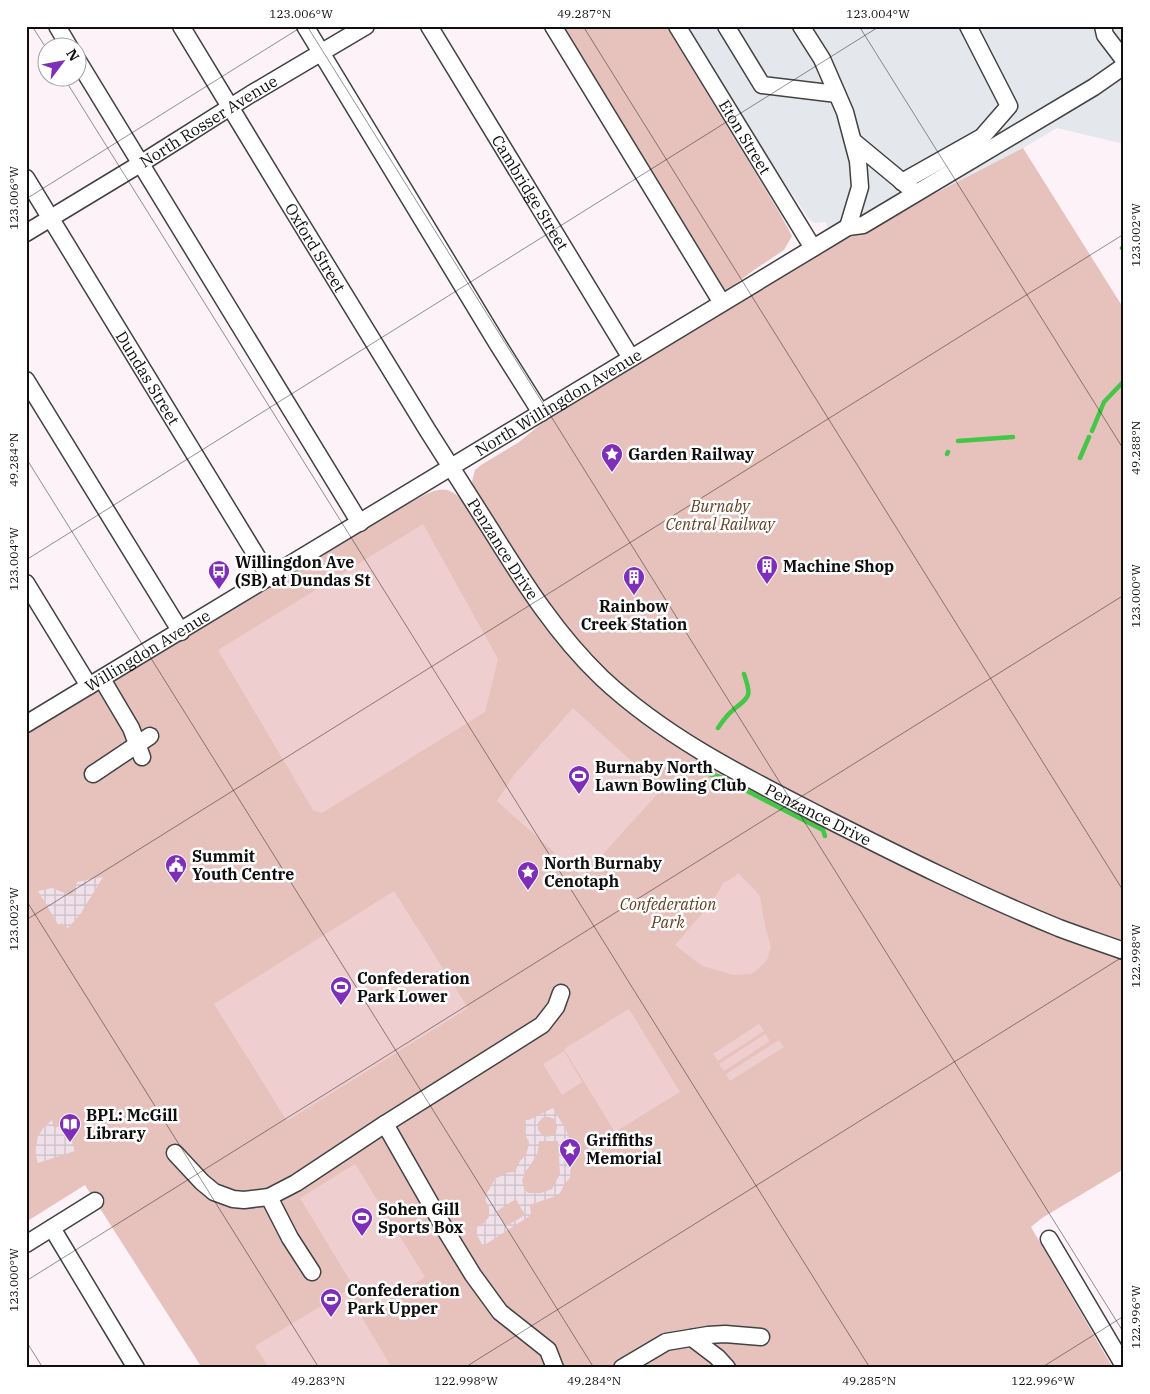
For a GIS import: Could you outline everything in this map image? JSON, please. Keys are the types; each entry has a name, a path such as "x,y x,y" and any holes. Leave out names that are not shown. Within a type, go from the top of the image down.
{"street":[{"path":"57,26 64,38"},
{"name":"Oxford Street","path":"181,26 451,468"},
{"path":"305,26 497,344 541,413"},
{"name":"North Rosser Avenue","path":"26,233 230,107 366,26"},
{"name":"Cambridge Street","path":"429,26 631,358"},
{"path":"553,26 722,303"},
{"name":"Eton Street","path":"677,26 813,248"},
{"path":"726,26 762,85 837,94"},
{"path":"801,26 822,60 845,112 858,161 860,187 848,227"},
{"path":"902,182 982,137 1009,106 968,26"},
{"path":"1103,26 1105,35 1124,60"},
{"name":"North Willingdon Avenue","path":"270,578 848,227 863,225 1094,87 1124,66"},
{"path":"88,77 360,523"},
{"path":"853,141 916,193"},
{"name":"Dundas Street","path":"26,178 270,578"},
{"path":"26,380 181,632"},
{"name":"Penzance Drive","path":"451,468 519,575 572,647 607,682 662,725 726,766 867,840 1017,910 1062,929 1124,951"},
{"name":"Willingdon Avenue","path":"26,724 270,578"},
{"path":"26,583 95,682 143,746 93,774"},
{"path":"175,1153 214,1192 233,1199 244,1200 268,1197 296,1183 542,1025 556,1007 561,993"},
{"path":"386,1124 446,1231 474,1275 500,1312 548,1350 554,1368"},
{"path":"268,1197 290,1238 312,1272"},
{"path":"26,1244 95,1202"},
{"path":"52,1228 136,1368"},
{"path":"1049,1240 1124,1366"},
{"path":"622,1368 666,1342 725,1334 761,1337"},
{"path":"692,1338 728,1368"}],"shaded area":[{"path":"687,26 1124,26 1124,144 1057,128 1023,148 837,244 825,222 815,223 808,218"},
{"path":"423,524 498,659 485,712 322,813 313,810 218,650"},
{"name":"Burnaby North Lawn Bowling Club","path":"573,708 662,789 582,877 497,801 514,775"},
{"path":"738,873 760,897 771,947 767,960 756,971 751,974 734,975 702,966 675,945 713,901 723,883"},
{"path":"103,877 81,913 68,928 61,923 59,926 38,891 52,888 72,896 77,882"},
{"name":"Confederation Park Lower","path":"394,891 468,1008 287,1121 214,1004"},
{"path":"629,1009 680,1092 615,1132 564,1049"},
{"path":"759,1024 764,1031 718,1061 713,1054"},
{"path":"765,1034 770,1041 724,1071 719,1064"},
{"path":"779,1040 784,1047 730,1081 726,1074"},
{"path":"564,1051 582,1082 562,1095 543,1064"},
{"path":"553,1108 567,1132 571,1145 570,1178 560,1193 532,1204 530,1207 531,1215 483,1246 477,1235 477,1227 482,1225 489,1217 489,1207 484,1198 494,1179 506,1173 515,1172 520,1161 526,1155 529,1142 526,1136 525,1120 529,1120","holes":["545,1117 554,1119 557,1125 555,1134 548,1137 542,1135 538,1130 538,1123","539,1141 558,1141 560,1174 552,1189 541,1193 528,1193 524,1189 522,1180 537,1155","516,1199 525,1215 505,1227 497,1211"]},
{"path":"52,1120 54,1128 66,1124 75,1151 38,1163 35,1152 38,1136"},
{"name":"Sohen Gill Sports Box","path":"355,1164 425,1277 369,1312 300,1198"},
{"name":"Confederation Park Upper","path":"346,1291 392,1368 269,1368 255,1346"}],"green space":[{"path":"553,26 666,26 792,236 784,250 718,297"},
{"name":"Confederation Park","path":"1023,148 1124,309 1124,1169 1042,1218 1031,1227 1113,1368 202,1368 85,1185 26,1222 26,733 405,505 430,492 444,490 451,492 458,496 466,505 474,489 472,481 475,470 519,442 542,423 837,244"}],"waterway":[{"path":"1092,431 1104,402 1124,381"},
{"path":"958,441 1013,437"},
{"path":"1080,458 1089,437"},
{"path":"718,728 748,695 749,692 744,674"},
{"path":"702,772 720,777 823,830 825,836"}],"place":[{"name":"Garden Railway","path":"612,473"},
{"name":"Machine Shop","path":"767,585"},
{"name":"Willingdon Ave (SB) at Dundas St","path":"219,590"},
{"name":"Rainbow Creek Station","path":"634,596"},
{"name":"Burnaby North Lawn Bowling Club","path":"579,795"},
{"name":"Summit Youth Centre","path":"176,884"},
{"name":"North Burnaby Cenotaph","path":"528,891"},
{"name":"Confederation Park Lower","path":"341,1006"},
{"name":"BPL: McGill Library","path":"70,1143"},
{"name":"Griffiths Memorial","path":"570,1168"},
{"name":"Sohen Gill Sports Box","path":"362,1237"},
{"name":"Confederation Park Upper","path":"331,1318"}],"park label":[{"name":"Burnaby Central Railway","path":"720,515"}]}
